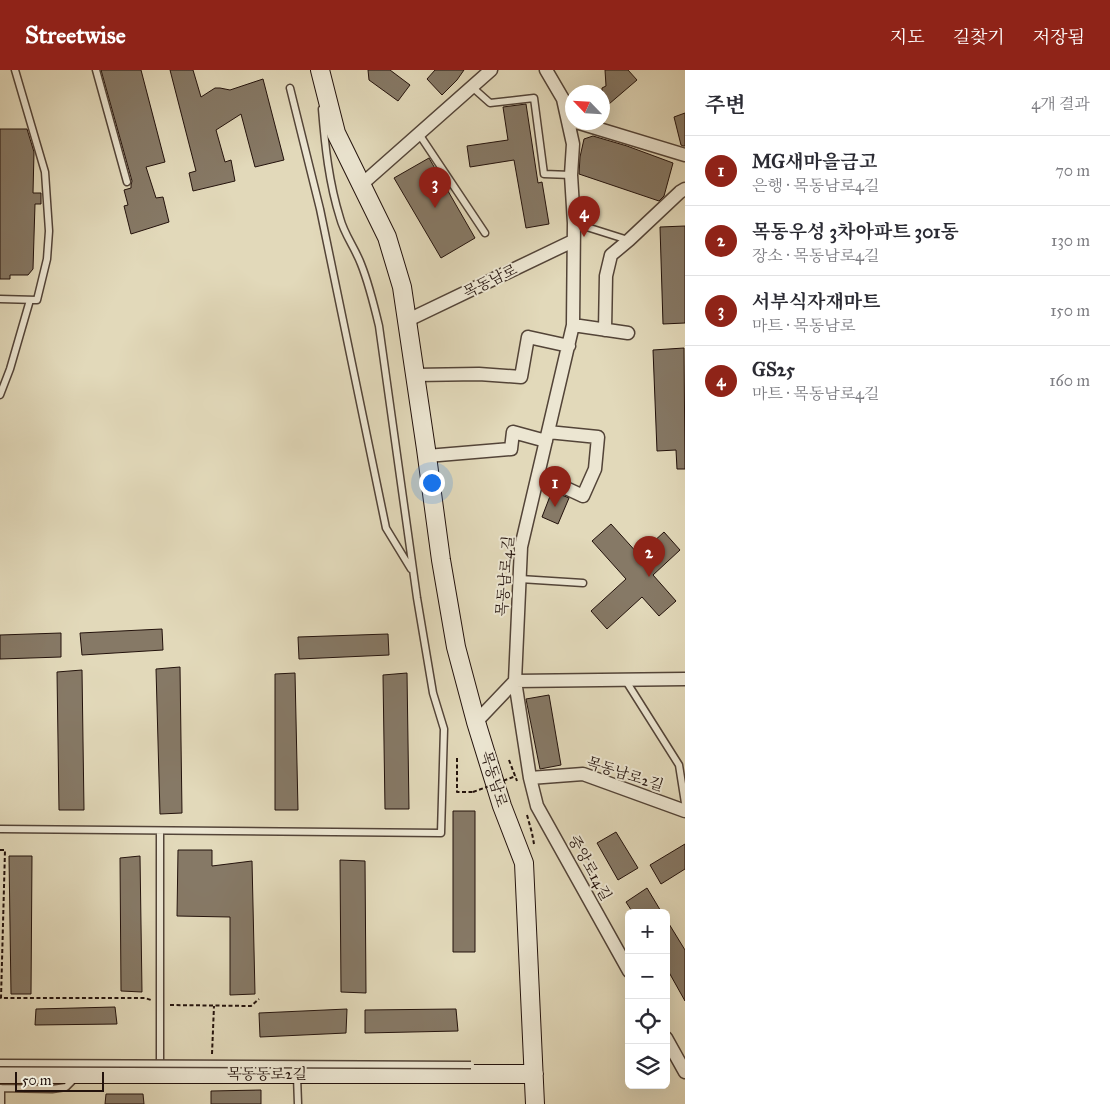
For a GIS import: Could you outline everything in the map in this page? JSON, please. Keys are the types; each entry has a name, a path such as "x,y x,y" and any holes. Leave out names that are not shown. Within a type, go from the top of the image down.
{"main road":[{"name":"목동남로","path":"320,70 336,133 387,237 402,287 441,560 456,647 476,722 502,806 524,863 535,1104"},
{"name":"목동동로2길","path":"0,1084 78,1074 534,1074"}],"street":[{"path":"361,185 491,70"},
{"name":"목동남로4길","path":"546,70 565,104"},
{"name":"목동남로4길","path":"530,778 515,682 521,547 574,325 574,223 571,175 574,144 573,130"},
{"path":"602,130 685,155"},
{"path":"605,330 606,276 611,255 685,189"},
{"name":"목동남로","path":"406,321 574,241"},
{"path":"574,325 628,333"},
{"path":"415,375 479,374 521,377 528,336 568,346"},
{"path":"427,456 511,449 513,432 547,436 598,437 595,469 583,496 538,475"},
{"path":"476,722 515,682 685,678"},
{"name":"목동남로2길","path":"530,778 582,774 685,811"},
{"name":"중앙로14길","path":"530,778 536,806 625,964"},
{"path":"669,1044 685,1072"},
{"path":"471,1065 512,1074"}],"lane":[{"path":"0,299 37,300 47,259 49,231 46,172 15,70"},
{"path":"96,70 127,182"},
{"path":"0,829 441,833 444,729 433,693 413,572 379,326 371,294 360,262 340,221 334,195 324,144 320,70"},
{"path":"472,87 490,103 534,98 544,174 571,175"},
{"path":"290,88 320,209 386,528 413,572"},
{"path":"419,134 485,233"},
{"path":"574,223 629,240"},
{"path":"0,395 10,369 30,300"},
{"path":"520,579 583,583"},
{"name":"목동남로2길","path":"625,680 679,765 685,803"},
{"path":"160,831 160,1064"},
{"path":"0,1063 471,1065"},
{"path":"297,1074 298,1104"},
{"path":"0,1084 0,1104"}],"path":[{"path":"457,758 457,792 473,792 516,776 510,760"},
{"path":"0,850 5,850 1,998 145,998 167,1004 251,1006 259,999"},
{"path":"213,1046 214,1005"}],"building":[{"path":"101,70 141,70 165,162 146,167 156,198 163,197 169,222 131,234 124,206 128,205 124,190 131,188 132,181"},
{"path":"170,70 193,70 201,97 215,88 230,90 263,79 284,160 255,167 241,114 216,130 225,162 231,160 235,181 193,191 189,173 196,171"},
{"path":"368,70 390,70 410,85 398,101 369,80"},
{"path":"435,70 464,70 442,95 427,79"},
{"path":"605,70 628,70 637,80 610,103 610,85 606,85"},
{"path":"526,104 538,183 542,182 549,224 526,228 514,160 470,167 467,146 508,140 503,107"},
{"path":"685,113 685,146 683,146 681,145 674,117"},
{"path":"0,129 27,129 34,152 33,193 41,193 41,204 35,204 33,269 28,275 10,275 10,279 0,279"},
{"path":"593,136 673,163 664,196 659,201 579,174 584,139"},
{"path":"429,158 475,238 441,258 394,178"},
{"path":"685,226 685,323 663,324 660,227"},
{"path":"684,348 685,469 677,469 676,450 657,451 653,350"},
{"path":"552,491 569,498 558,524 542,517"},
{"path":"611,524 639,555 664,532 680,550 653,575 676,601 659,616 642,597 607,629 591,611 626,579 592,541"},
{"path":"162,629 163,650 82,655 80,633"},
{"path":"61,633 61,657 0,659 0,635"},
{"path":"388,634 389,655 299,659 298,637"},
{"path":"180,667 182,813 160,814 156,669"},
{"path":"82,670 84,810 59,810 57,672"},
{"path":"295,673 298,810 275,810 275,674"},
{"path":"407,673 409,809 385,809 383,675"},
{"path":"549,695 561,765 540,769 526,699"},
{"path":"453,811 475,811 475,952 453,952"},
{"path":"616,832 638,868 618,880 597,843"},
{"path":"685,844 685,869 661,884 650,865"},
{"path":"178,850 212,850 212,866 252,861 255,994 230,995 230,917 177,916"},
{"path":"9,856 32,856 31,994 11,994"},
{"path":"140,856 142,992 121,991 120,858"},
{"path":"340,860 365,861 366,993 341,992"},
{"path":"647,888 660,909 630,909 626,902"},
{"path":"670,926 685,950 685,1001 670,974"},
{"path":"115,1007 117,1024 35,1025 36,1009"},
{"path":"347,1009 346,1033 260,1037 259,1013"},
{"path":"456,1009 458,1031 365,1033 365,1010"},
{"path":"261,1090 261,1104 211,1104 211,1091"},
{"path":"106,1094 143,1094 144,1104 105,1104"}],"place":[{"name":"서부식자재마트","path":"435,208"},
{"name":"GS25","path":"584,237"},
{"name":"MG새마을금고","path":"555,507"},
{"name":"목동우성 3차아파트 301동","path":"649,577"}]}
